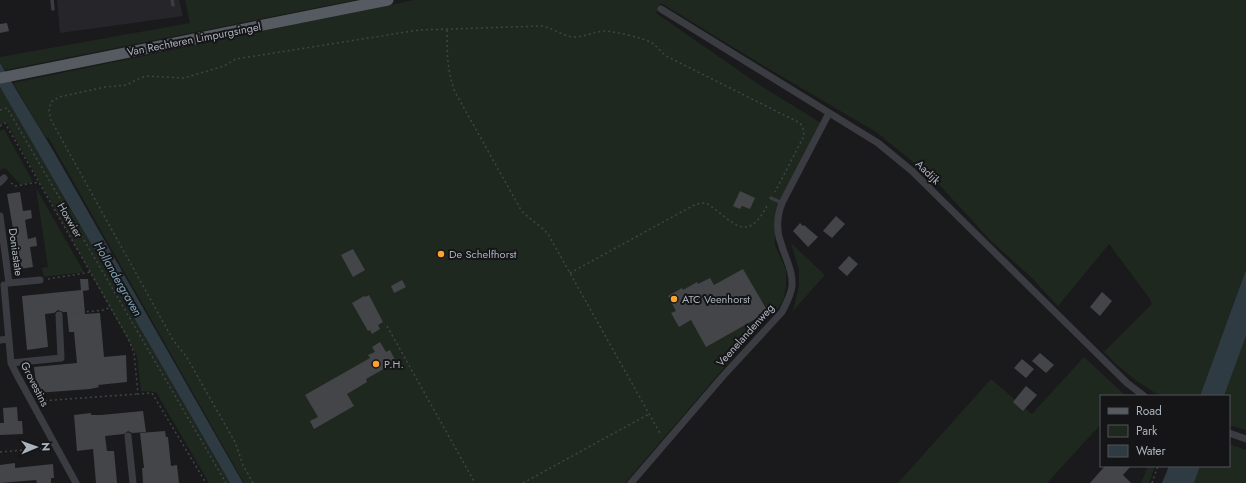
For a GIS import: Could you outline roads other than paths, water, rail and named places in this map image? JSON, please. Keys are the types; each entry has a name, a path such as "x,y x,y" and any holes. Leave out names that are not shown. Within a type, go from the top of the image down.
{"main road":[{"name":"Van Rechteren Limpurgsingel","path":"0,78 388,0"}],"street":[{"name":"Aadijk","path":"661,9 878,143 912,171 1127,383 1143,395"},
{"name":"Veenelandenweg","path":"631,483 723,376 782,312 788,300 792,286 788,259 780,243 778,216 782,203 829,113"},
{"name":"Doniastate","path":"0,216 4,285 40,280"},
{"name":"Grovestins","path":"4,285 11,363 76,483"},
{"path":"11,363 61,358 58,315"},
{"path":"0,340 9,339"},
{"path":"1230,433 1246,439"},
{"path":"128,436 133,483"}],"lane":[{"path":"52,0 53,9"},
{"path":"172,0 173,6"},
{"path":"772,198 782,203"}],"water":[{"name":"Hollandergraven","path":"0,63 54,152 243,483 230,483 0,87"},
{"path":"1246,270 1246,336 1224,395 1200,395"},
{"path":"1169,467 1200,467 1194,483 1162,483"}],"place":[{"name":"De Schelfhorst","path":"441,254"},
{"name":"ATC Veenhorst","path":"674,299"},
{"name":"P.H.","path":"376,364"}]}
